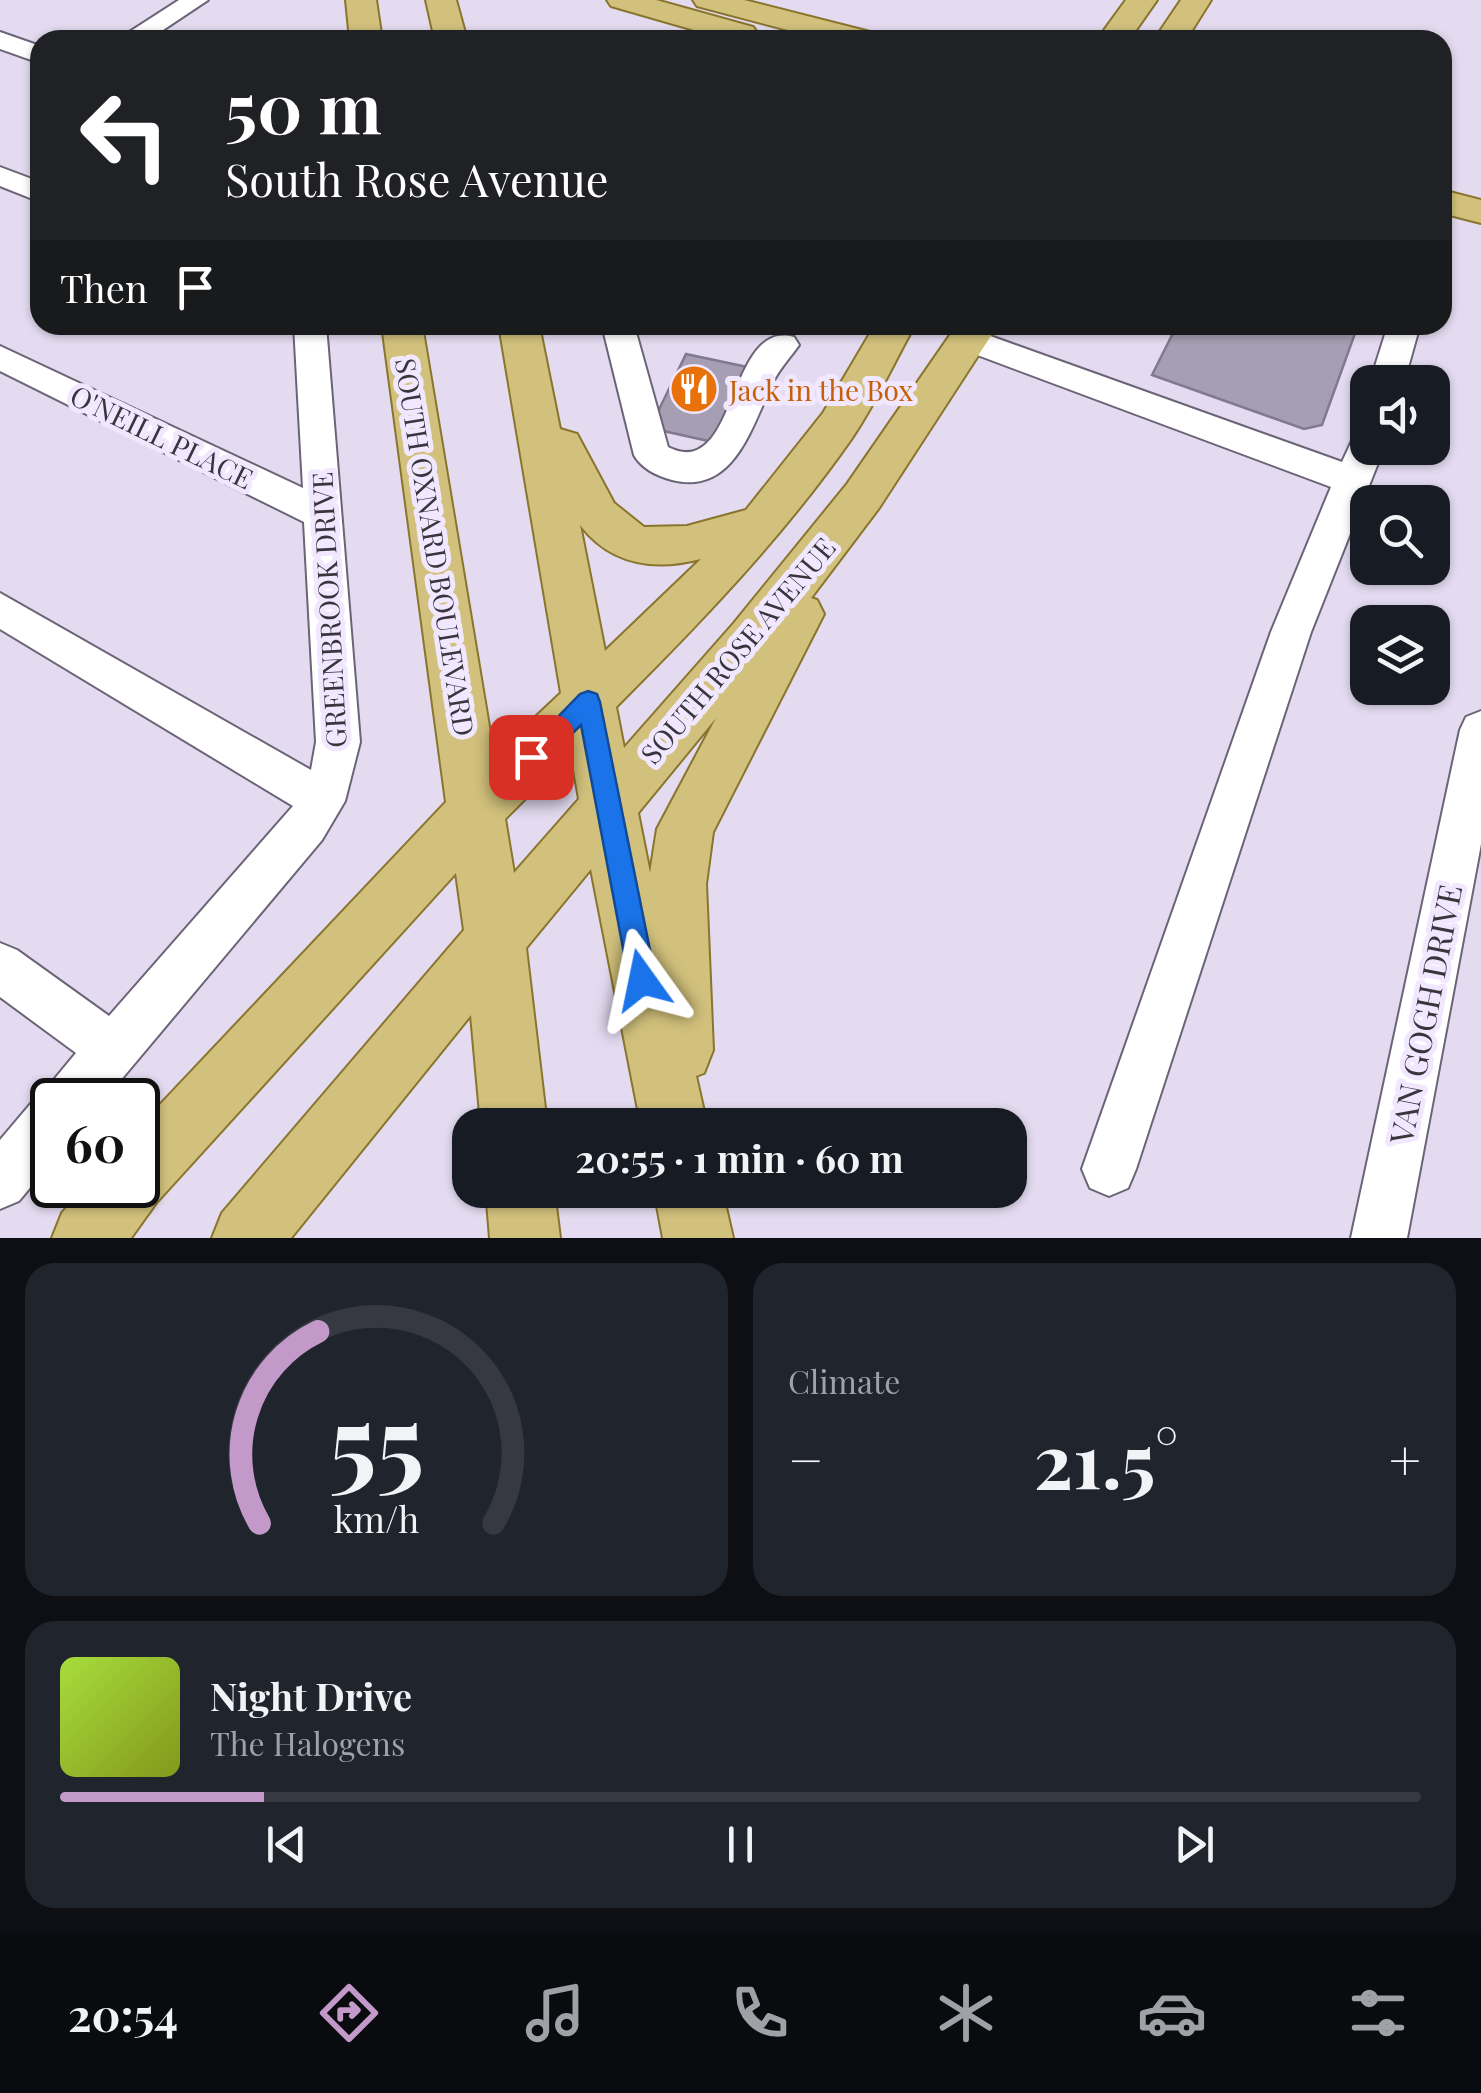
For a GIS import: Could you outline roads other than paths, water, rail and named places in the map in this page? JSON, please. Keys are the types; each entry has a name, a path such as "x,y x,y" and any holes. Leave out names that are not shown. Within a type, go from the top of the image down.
{"main road":[{"path":"441,0 448,30"},
{"path":"622,0 688,8 740,30"},
{"path":"708,0 827,30"},
{"path":"763,0 841,30"},
{"path":"1120,30 1142,0"},
{"path":"1176,30 1196,0"},
{"path":"1452,204 1481,212"},
{"path":"1452,237 1481,246"},
{"name":"SOUTH OXNARD BOULEVARD","path":"403,335 496,940 512,1108"},
{"path":"521,335 588,702 671,1108"},
{"path":"160,1152 474,812 762,524 838,424 888,335"},
{"name":"SOUTH ROSE AVENUE","path":"246,1238 608,804 752,638 863,496 971,335"},
{"path":"530,370 583,498 598,520 616,536 632,544 658,548 686,546 762,524"},
{"path":"682,1108 677,884 685,829 863,496"},
{"path":"87,1238 111,1208"},
{"path":"522,1208 525,1238"},
{"path":"692,1208 698,1238"}],"street":[{"path":"146,30 196,0"},
{"path":"0,40 30,50"},
{"path":"0,176 30,189"},
{"name":"GREENBROOK DRIVE","path":"89,1078 323,801 335,768 338,742 311,335"},
{"path":"621,335 652,455 670,466 692,468 709,464 723,454 762,370 782,345"},
{"path":"982,335 1350,459"},
{"path":"1392,365 1401,335"},
{"name":"O'NEILL PLACE","path":"0,357 324,515"},
{"path":"1110,1169 1291,632 1359,465"},
{"path":"0,609 323,801"},
{"name":"VAN GOGH DRIVE","path":"1379,1238 1481,730"},
{"path":"0,967 113,1049"},
{"path":"0,1182 30,1146"}],"place":[{"name":"Jack in the Box","path":"694,389"}]}
